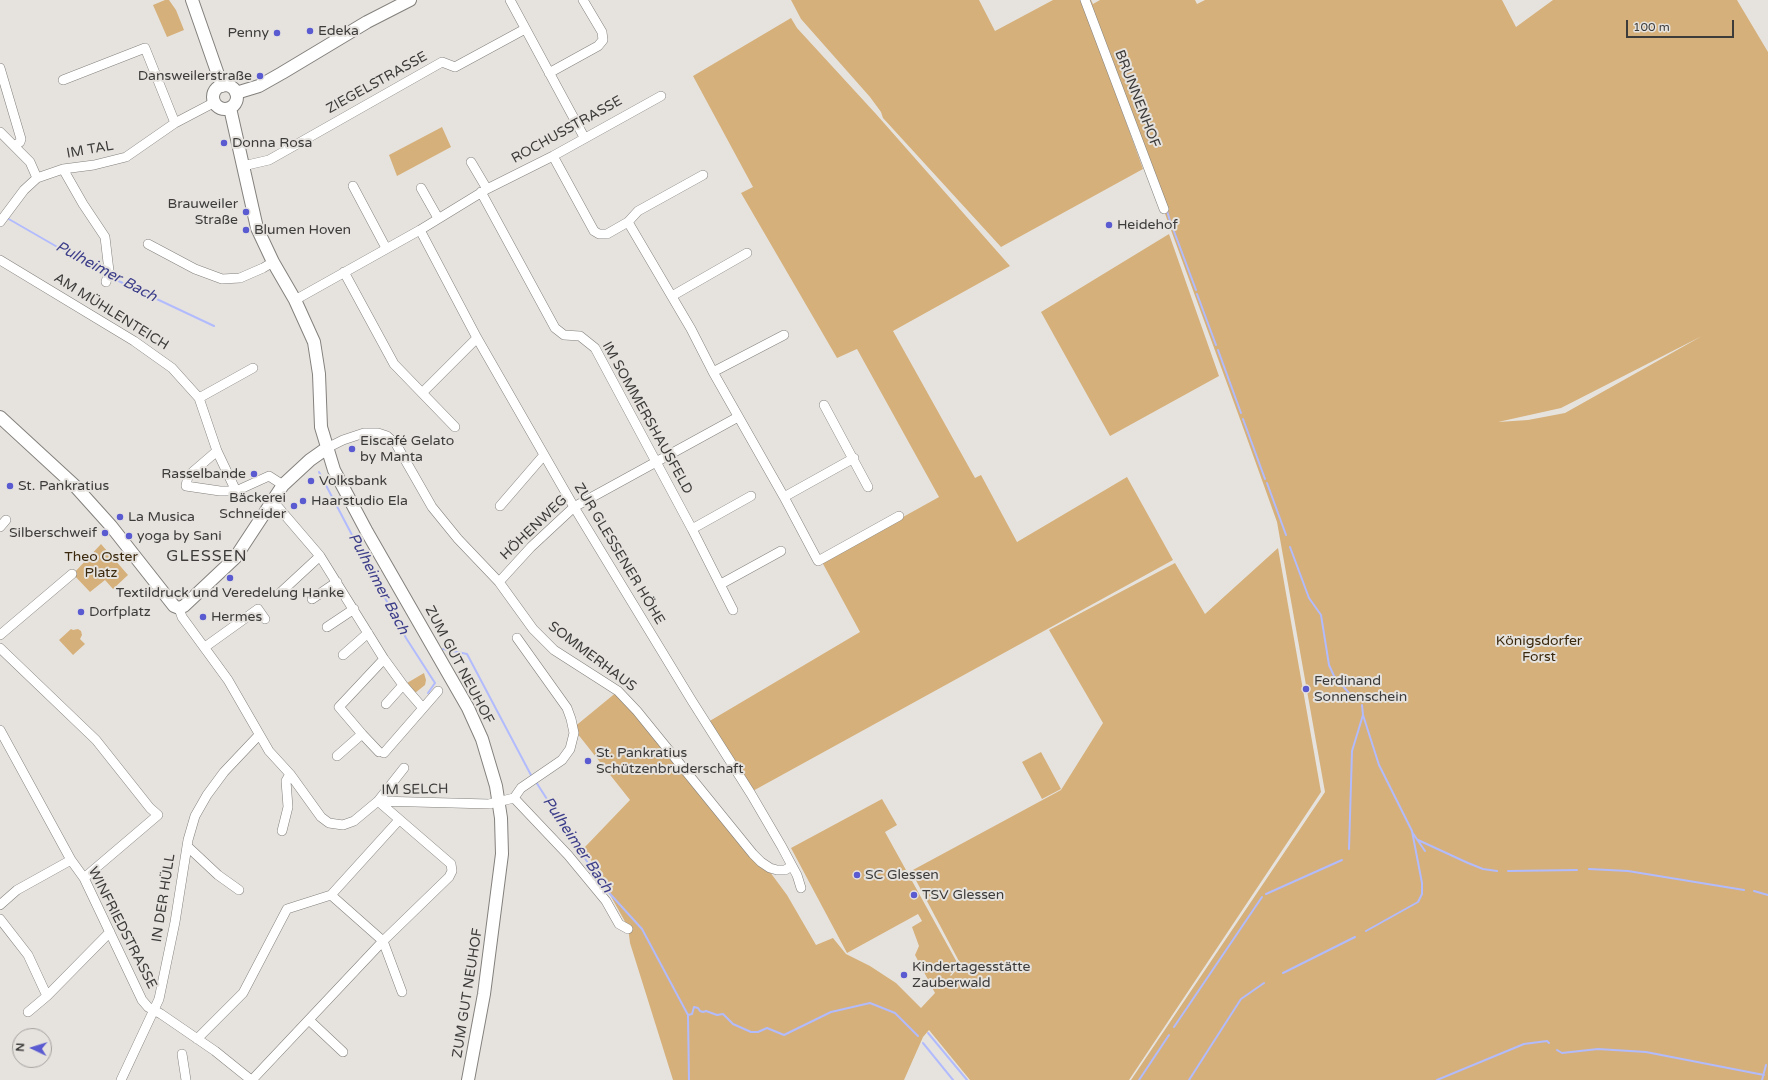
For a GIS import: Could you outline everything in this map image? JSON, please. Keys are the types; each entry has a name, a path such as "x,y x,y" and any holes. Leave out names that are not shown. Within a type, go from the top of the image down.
{"main road":[{"path":"192,0 222,86"},
{"path":"236,93 259,86 282,74 367,22 410,0"},
{"path":"222,86 232,88 236,93 236,100 230,108 223,108 215,102 214,94 216,90 222,86"},
{"name":"ZUM GUT NEUHOF","path":"230,108 255,221 262,240 295,300 314,342 319,374 321,427 334,470 468,708 482,739 499,801 502,847 499,890 484,994 468,1080"},
{"path":"0,417 75,486 111,526 174,606 179,608 184,606 235,558 283,485 310,460 327,448"}],"street":[{"path":"510,0 584,137"},
{"path":"549,73 598,46 603,40 602,32 583,0"},
{"name":"BRUNNENHOF","path":"1085,0 1164,209"},
{"name":"ZIEGELSTRASSE","path":"243,166 269,160 442,62 455,66 525,29"},
{"path":"63,80 145,48 174,123"},
{"path":"0,68 21,139 20,142 14,146"},
{"name":"ROCHUSSTRASSE","path":"295,300 420,230 484,191 553,156 584,137 661,96"},
{"name":"IM TAL","path":"0,221 24,190 37,178 63,169 94,166 126,157 174,123 215,102"},
{"path":"0,132 30,162 37,178"},
{"path":"553,156 594,231 599,234 607,234 628,222 638,211 703,175"},
{"path":"471,162 484,191"},
{"path":"63,169 82,204 105,237 109,271 106,282"},
{"path":"353,186 386,248"},
{"path":"421,188 438,218"},
{"name":"IM SOMMERSHAUSFELD","path":"484,191 555,328 564,335 580,336 595,348 721,584 733,610"},
{"path":"628,222 691,328 713,372 784,497 818,562 899,516"},
{"name":"ZUR GLESSENER HÖHE","path":"420,230 477,338 574,507 692,701 751,794 792,866 801,888"},
{"path":"148,244 195,269 222,279 240,278 273,262"},
{"path":"672,296 747,253"},
{"name":"AM MÜHLENTEICH","path":"0,260 122,334 172,368 199,398 217,451 236,491"},
{"path":"344,272 394,364 423,392 455,427"},
{"path":"713,372 784,334"},
{"path":"423,392 477,338"},
{"path":"199,398 253,368"},
{"path":"824,405 854,458 868,487"},
{"name":"HÖHENWEG","path":"499,582 531,547 574,507 657,463 738,417"},
{"name":"SOMMERHAUS","path":"327,448 343,440 364,433 378,433 387,436 396,444 432,508 458,539 499,582 533,629 554,650 618,691 632,706 753,854 770,868 785,870 792,866"},
{"path":"217,451 188,476 186,486 220,491 236,491 269,476 283,485"},
{"path":"500,506 544,455"},
{"path":"784,497 854,458"},
{"path":"692,529 751,496"},
{"path":"272,500 320,556 338,582 384,659 403,685 422,707"},
{"path":"721,584 781,551"},
{"path":"280,593 320,556"},
{"path":"0,635 72,574"},
{"path":"312,599 338,582"},
{"name":"IM SELCH","path":"179,608 182,617 205,647 235,692 269,751 290,774 321,816 329,824 343,825 354,821 376,804 487,804 514,798"},
{"path":"205,647 258,609 265,619"},
{"path":"327,627 354,609"},
{"path":"342,655 368,633"},
{"path":"517,638 567,708 574,733 570,749 562,760 521,788 514,798 568,855 606,901 619,924 628,929"},
{"path":"0,648 96,740 150,808 158,815 84,878"},
{"path":"384,659 339,707 362,734 381,753 403,732 422,707 438,691"},
{"path":"386,704 403,685"},
{"name":"WINFRIEDSTRASSE","path":"0,730 70,860 84,878 142,1000 148,1007 215,1051 251,1080"},
{"path":"337,756 362,734"},
{"name":"IN DER HÜLL","path":"121,1080 159,999 171,945 187,846 194,816 224,772 259,735"},
{"path":"251,1080 383,941 449,877 452,871 451,864 399,820 376,804 404,768"},
{"path":"282,831 288,807 286,780 290,774"},
{"path":"197,1039 243,993 287,909 331,895 399,820"},
{"path":"187,846 225,880 239,890"},
{"path":"0,905 17,890 70,860"},
{"path":"331,895 383,941 402,992"},
{"path":"0,919 28,955 47,996"},
{"path":"28,1012 47,996 110,932"},
{"path":"309,1020 342,1052"},
{"path":"182,1054 186,1080"}],"green space":[{"path":"169,0 176,10 184,30 167,37 153,5"},
{"path":"791,0 979,0 995,31 1053,0 1082,0 1143,169 1001,247 883,118 881,112 870,97 801,19"},
{"name":"Königsdorfer Forst","path":"1087,0 1091,0 1093,4 1100,0 1195,0 1197,4 1205,0 1502,0 1516,27 1553,0 1737,0 1768,52 1768,1080 1131,1080 1325,792 1277,522","holes":["1702,336 1565,413 1528,420 1498,422 1561,408"]},
{"path":"791,18 797,28 876,114 1010,266 893,331 975,478 981,475 1017,542 1127,477 1173,560 751,792 708,722 860,632 822,562 939,497 857,349 837,358 741,193 753,187 693,76"},
{"path":"442,127 451,147 397,176 389,155"},
{"path":"1169,234 1219,376 1110,436 1041,312"},
{"name":"Theo Oster Platz","path":"101,544 128,575 113,589 105,580 90,592 73,574"},
{"path":"1278,548 1321,792 1129,1080 970,1080 929,1030 923,1037 904,1080 673,1080 630,943 628,927 584,848 630,800 573,728 618,691 770,872 787,895 816,945 833,938 846,954 870,966 896,983 921,1008 935,993 915,955 919,946 912,927 922,921 918,914 847,953 791,848 882,799 897,825 885,832 959,966 950,975 951,976 961,965 911,871 1061,790 1103,723 1049,630 1175,563 1205,614"},
{"path":"71,629 78,629 81,631 82,635 80,639 85,644 73,655 59,640"},
{"path":"424,673 426,680 425,685 415,693 407,683"},
{"path":"1041,752 1061,789 1042,799 1022,762"}],"waterway":[{"path":"1167,211 1170,221"},
{"name":"Pulheimer Bach","path":"7,218 106,275"},
{"path":"1172,226 1196,290"},
{"name":"Pulheimer Bach","path":"110,277 214,326"},
{"path":"1197,294 1216,345"},
{"path":"1218,350 1241,413"},
{"path":"1243,419 1265,479"},
{"name":"Pulheimer Bach","path":"319,472 406,638 435,683 428,693"},
{"path":"1267,483 1286,535"},
{"path":"1290,547 1309,598 1321,615 1329,665 1334,676 1349,693"},
{"name":"Pulheimer Bach","path":"443,649 467,654 532,777"},
{"path":"1349,849 1352,751 1363,715 1362,705"},
{"path":"1363,715 1379,765 1412,831 1422,883 1422,894 1418,902 1366,931"},
{"name":"Pulheimer Bach","path":"536,782 602,885 642,929 688,1015 689,1080"},
{"path":"1412,832 1425,851"},
{"path":"1418,840 1483,869 1497,871"},
{"path":"1266,894 1342,860"},
{"path":"1589,869 1628,871 1744,890"},
{"path":"1508,871 1577,870"},
{"path":"1754,891 1768,895"},
{"path":"1174,1027 1262,897"},
{"path":"1283,973 1355,937"},
{"path":"1189,1080 1241,999 1264,983"},
{"path":"688,1015 692,1014 694,1007 703,1012 706,1011 717,1015 723,1014 733,1024 751,1032 758,1032 767,1028 784,1035 831,1012 870,1003 895,1013 918,1036"},
{"path":"928,1033 967,1080"},
{"path":"1139,1080 1169,1035"},
{"path":"1437,1080 1524,1044 1547,1041 1549,1043"},
{"path":"923,1043 953,1080"},
{"path":"1557,1050 1562,1053 1598,1049 1646,1052 1764,1075"},
{"path":"1762,1080 1766,1065"}],"place":[{"name":"Edeka","path":"310,31"},
{"name":"Penny","path":"277,33"},
{"name":"Dansweilerstraße","path":"260,76"},
{"name":"Donna Rosa","path":"224,143"},
{"name":"Brauweiler Straße","path":"246,212"},
{"name":"Heidehof","path":"1109,225"},
{"name":"Blumen Hoven","path":"246,230"},
{"name":"Eiscafé Gelato by Manta","path":"352,449"},
{"name":"Rasselbande","path":"254,474"},
{"name":"Volksbank","path":"311,481"},
{"name":"St. Pankratius","path":"10,486"},
{"name":"Haarstudio Ela","path":"303,501"},
{"name":"Bäckerei Schneider","path":"294,506"},
{"name":"La Musica","path":"120,517"},
{"name":"Silberschweif","path":"105,533"},
{"name":"yoga by Sani","path":"129,536"},
{"name":"Textildruck und Veredelung Hanke","path":"230,578"},
{"name":"Dorfplatz","path":"81,612"},
{"name":"Hermes","path":"203,617"},
{"name":"Ferdinand Sonnenschein","path":"1306,689"},
{"name":"St. Pankratius Schützenbruderschaft","path":"588,761"},
{"name":"SC Glessen","path":"857,875"},
{"name":"TSV Glessen","path":"914,895"},
{"name":"Kindertagesstätte Zauberwald","path":"904,975"}],"district":[{"name":"GLESSEN","path":"207,557"}]}
